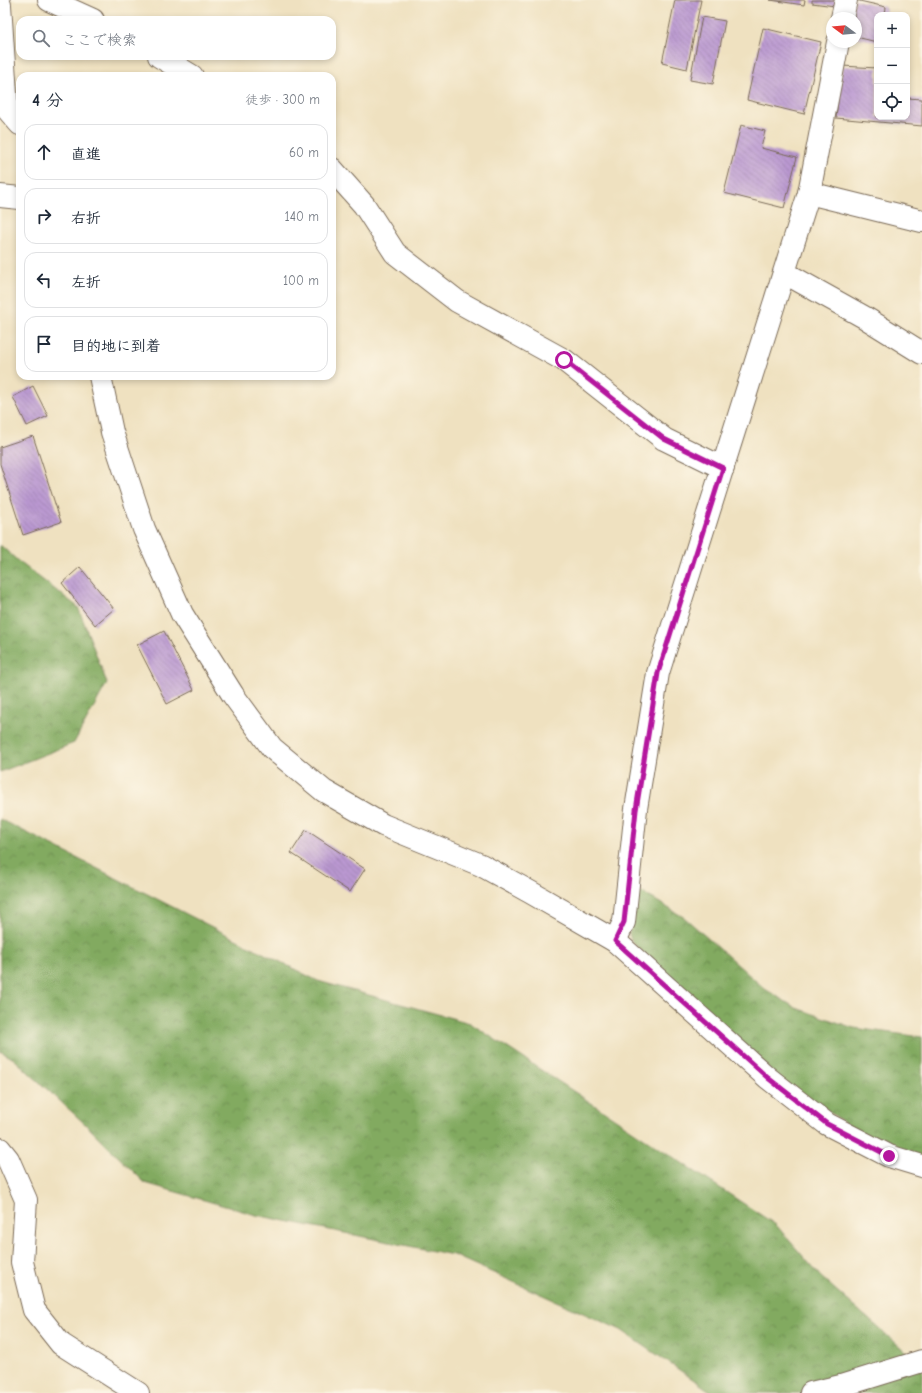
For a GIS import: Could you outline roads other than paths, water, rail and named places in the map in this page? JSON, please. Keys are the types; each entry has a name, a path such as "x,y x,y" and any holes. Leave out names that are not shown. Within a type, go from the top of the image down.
{"street":[{"path":"49,0 84,16"},
{"path":"843,12 846,0"},
{"path":"0,5 7,109 16,119"},
{"path":"615,941 624,922 636,810 658,673 809,194 837,48"},
{"path":"166,60 185,72"},
{"path":"336,174 364,205 395,253 457,302 564,360 664,439 723,468"},
{"path":"809,194 922,221"},
{"path":"0,196 16,198"},
{"path":"784,273 864,317 922,353"},
{"path":"101,380 112,432 144,529 182,614 233,695 272,748 324,791 382,824 481,866 530,892 615,941 768,1078 827,1124 889,1156 922,1166"},
{"path":"0,1149 8,1159 26,1200 22,1262 34,1310 61,1344 138,1393"},
{"path":"811,1393 841,1386 922,1361"}]}
